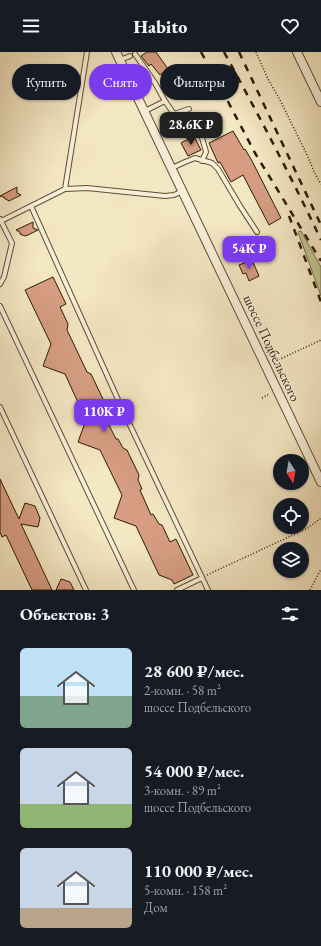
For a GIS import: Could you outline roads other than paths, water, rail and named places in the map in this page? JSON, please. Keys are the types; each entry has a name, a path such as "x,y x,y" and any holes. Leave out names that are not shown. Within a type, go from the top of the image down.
{"street":[{"name":"шоссе Подбельского","path":"116,52 321,482"},
{"path":"297,52 321,102"}],"lane":[{"path":"65,189 87,52"},
{"path":"135,54 174,114 189,110"},
{"path":"120,60 130,56"},
{"path":"144,111 165,101"},
{"path":"179,129 198,125 206,152 202,161"},
{"path":"172,168 195,158 212,163 218,169 257,232"},
{"path":"0,284 4,277 12,242 1,219 65,189 86,188 165,196 174,195 183,191"},
{"path":"31,206 120,404 208,590"},
{"path":"0,306 134,590"},
{"path":"0,407 86,590"},
{"path":"177,590 202,577"}],"railway":[{"path":"201,52 255,153 321,261"},
{"path":"224,52 274,145 321,240"},
{"path":"239,52 321,225"},
{"path":"289,216 321,302"}]}
